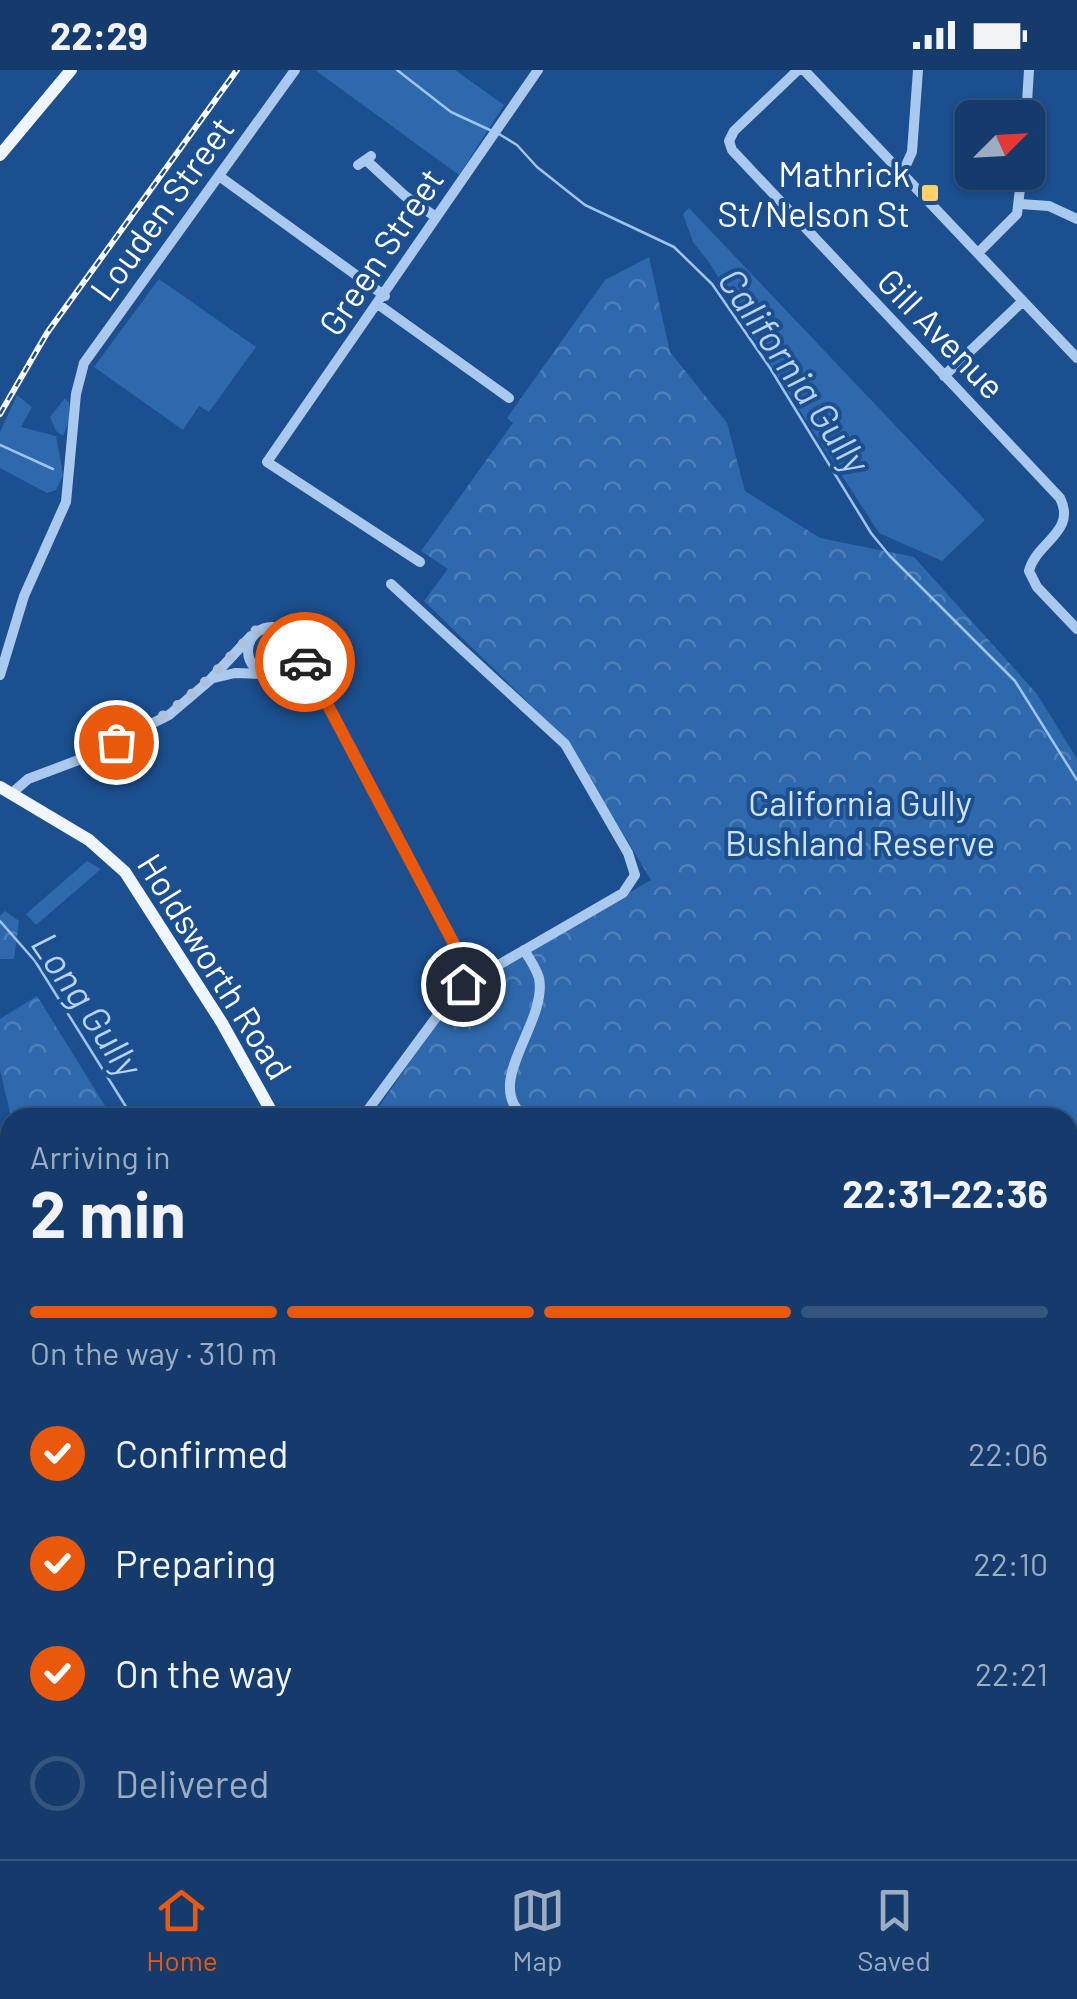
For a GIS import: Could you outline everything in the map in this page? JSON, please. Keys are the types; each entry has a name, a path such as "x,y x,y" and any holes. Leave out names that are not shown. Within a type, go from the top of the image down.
{"main road":[{"path":"0,154 71,70"},
{"name":"Holdsworth Road","path":"6,790 90,840 126,872 222,1023 269,1108"}],"street":[{"name":"Louden Street","path":"0,675 24,596 66,502 78,381 97,342 295,70"},
{"path":"801,70 1077,358"},
{"name":"Gill Avenue","path":"801,70 725,141 1064,504 1064,527 1029,567"},
{"path":"902,174 912,152 918,70"},
{"path":"1028,100 1030,70"},
{"name":"Green Street","path":"420,562 267,462 382,300 535,71"},
{"path":"366,161 405,196 436,216"},
{"path":"218,176 509,398"},
{"path":"978,254 1014,218 1021,190"},
{"path":"1020,204 1049,206 1077,219"},
{"path":"944,376 1023,301"},
{"path":"1016,569 1029,567 1034,583 1077,629"},
{"path":"369,1108 451,995 472,978 622,893 633,882 634,868 565,744 390,584"},
{"path":"6,790 158,722 209,681 257,629 280,628 297,647 472,978"},
{"path":"251,636 248,658 254,668 312,688 328,704"},
{"path":"209,681 235,672 268,675 291,666 297,647"},
{"path":"515,1108 508,1089 538,1000 539,978 524,950"}],"green space":[{"path":"315,70 455,70 504,105 459,175"},
{"path":"689,208 985,520 942,561 879,533 693,242 683,214"},
{"name":"California Gully Bushland Reserve","path":"649,257 670,352 727,423 745,491 820,538 914,557 1037,694 1077,759 1077,1108 378,1108 454,999 651,880 567,740 424,601 448,569 421,551 513,423 507,418 605,280"},
{"path":"159,279 256,347 209,412 199,406 183,430 94,367"},
{"path":"17,395 32,407 21,427 56,436 63,475 56,490 47,493 0,468 0,432"},
{"path":"65,398 69,403 69,422 63,436 50,417"},
{"path":"87,861 101,869 36,925 26,914"},
{"path":"5,911 19,921 14,959 0,959 0,916"},
{"path":"37,996 106,1108 9,1108 0,1070 0,1019"}],"waterway":[{"name":"California Gully","path":"397,70 451,112 492,131"},
{"name":"California Gully","path":"499,134 585,205 674,247 712,284 770,368 871,533 1015,681 1077,780"},
{"path":"0,445 53,469"},
{"name":"Long Gully","path":"0,921 35,961 127,1108"}],"railway":[{"path":"0,414 47,333 237,70"}],"way so far":[{"path":"116,742 178,708 257,629 284,630 305,662"}],"place":[{"name":"Mathrick St/Nelson St","path":"930,193"}],"route":[{"path":"305,662 472,978 463,984"}]}
